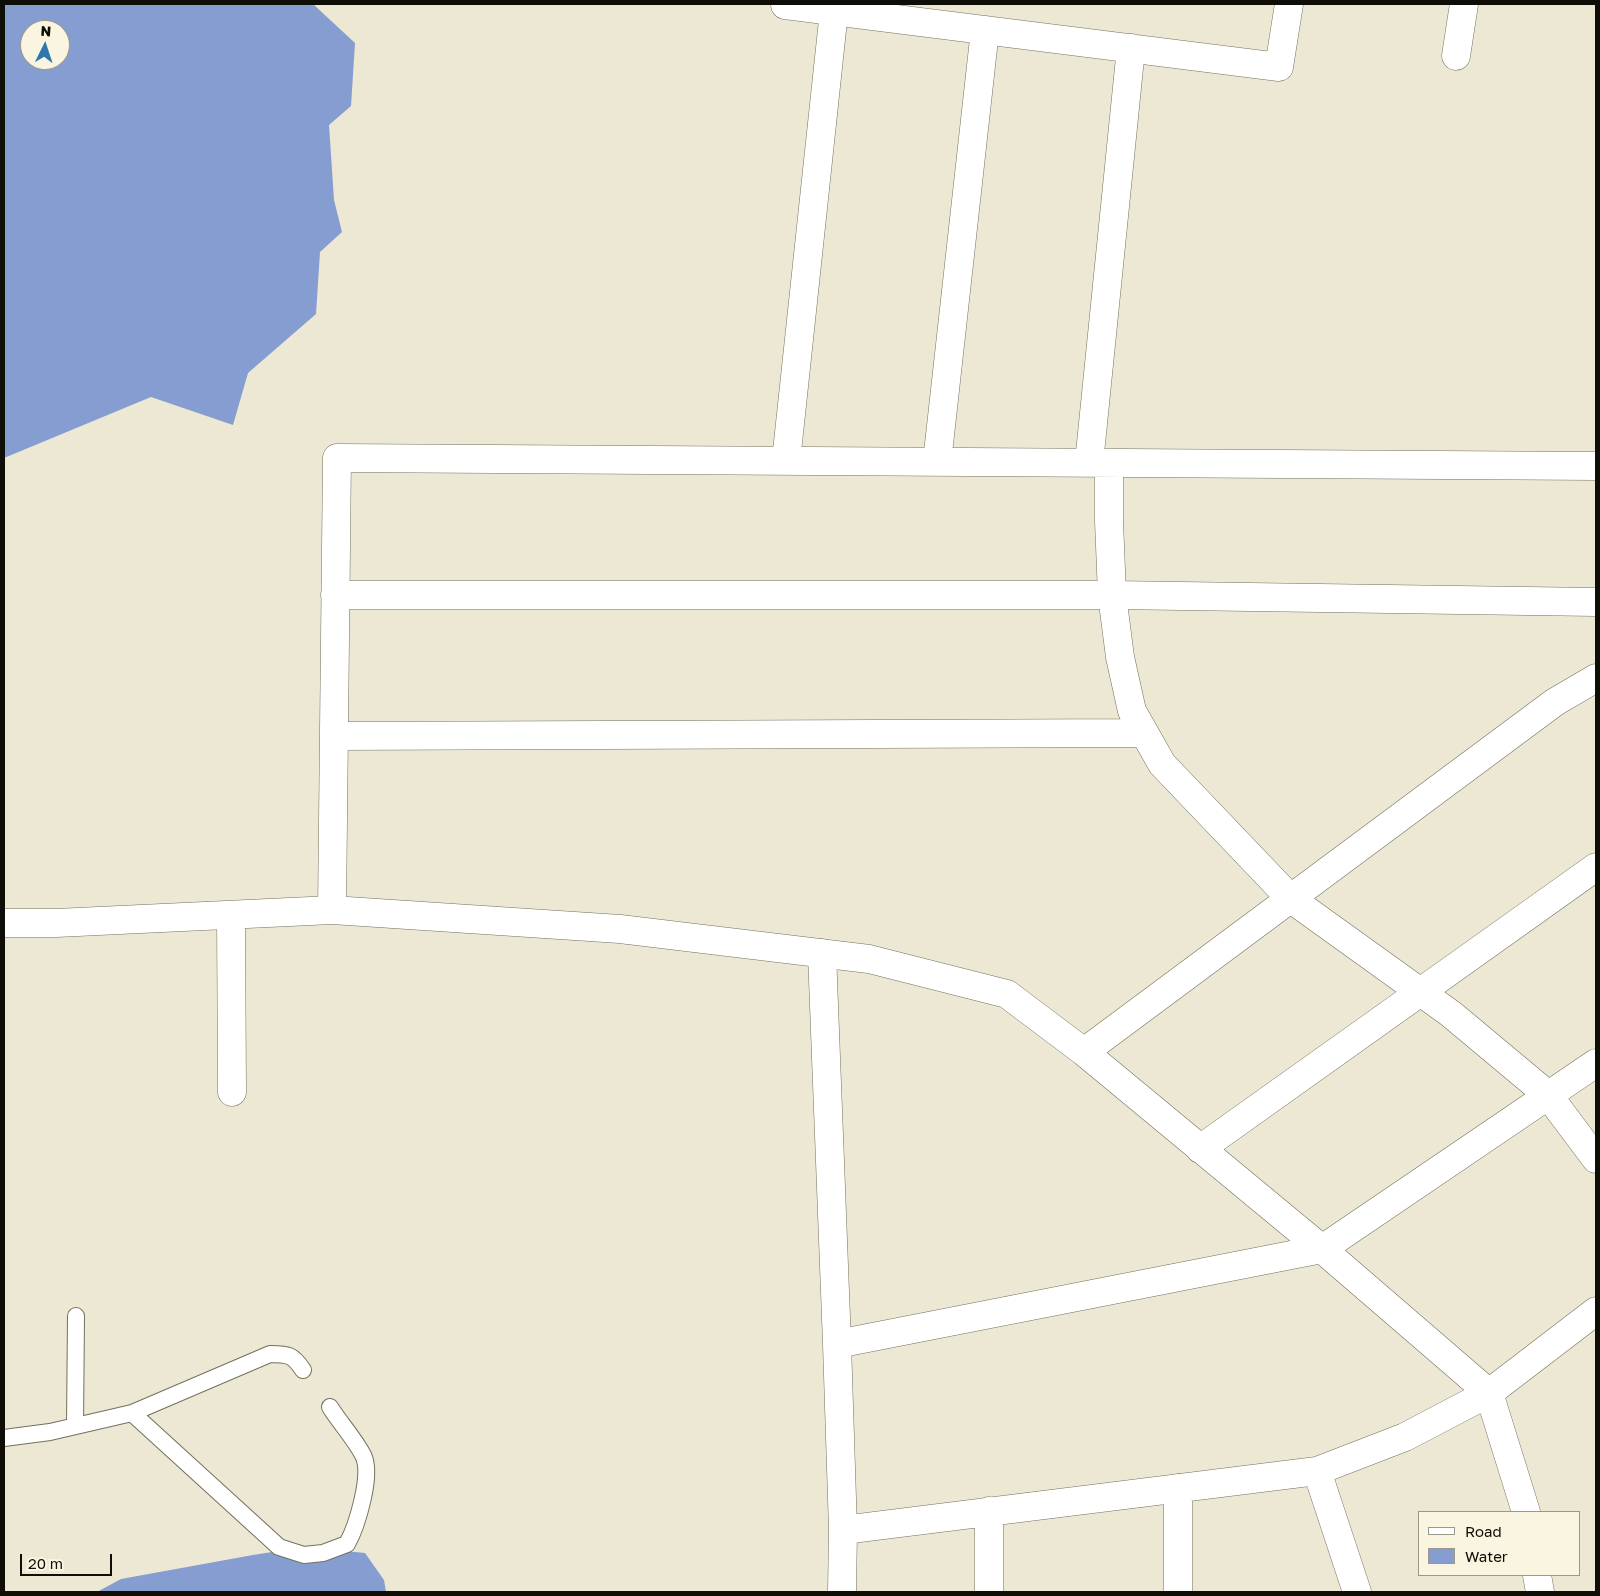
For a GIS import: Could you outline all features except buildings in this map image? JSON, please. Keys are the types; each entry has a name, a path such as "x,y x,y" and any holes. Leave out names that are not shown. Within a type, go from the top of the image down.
{"street":[{"path":"785,5 1279,67 1289,4"},
{"path":"1456,56 1464,4"},
{"path":"786,461 834,11"},
{"path":"937,462 985,30"},
{"path":"1132,48 1099,463 1109,521 1112,595 1120,658 1132,711 1162,764 1291,899 1451,1014 1548,1095 1596,1159"},
{"path":"332,910 337,458 1596,466"},
{"path":"336,596 1112,595 1596,602"},
{"path":"1084,1052 1555,702 1596,678"},
{"path":"334,736 1144,733"},
{"path":"1200,1149 1596,867"},
{"path":"4,923 56,923 332,910 620,930 869,959 1006,994 1084,1052 1322,1249 1490,1393 1526,1511"},
{"path":"231,915 232,1092"},
{"path":"822,953 843,1530 842,1592"},
{"path":"837,1344 1322,1249 1596,1063"},
{"path":"843,1530 1317,1472 1405,1437 1490,1393 1596,1311"},
{"path":"1317,1472 1357,1592"},
{"path":"1178,1488 1178,1592"},
{"path":"989,1512 989,1592"},
{"path":"1537,1576 1540,1592"}],"lane":[{"path":"75,1426 76,1316"},
{"path":"4,1438 50,1432 132,1413 270,1354 283,1354 294,1358 304,1370"},
{"path":"132,1413 279,1547 304,1555 323,1553 347,1544 353,1533 366,1484 364,1456 330,1407"}],"water":[{"path":"4,4 313,4 355,43 351,106 329,125 334,200 342,232 320,252 316,314 248,373 233,425 151,397 4,458"},
{"path":"304,1547 365,1553 384,1580 386,1592 97,1592 121,1579"}]}
